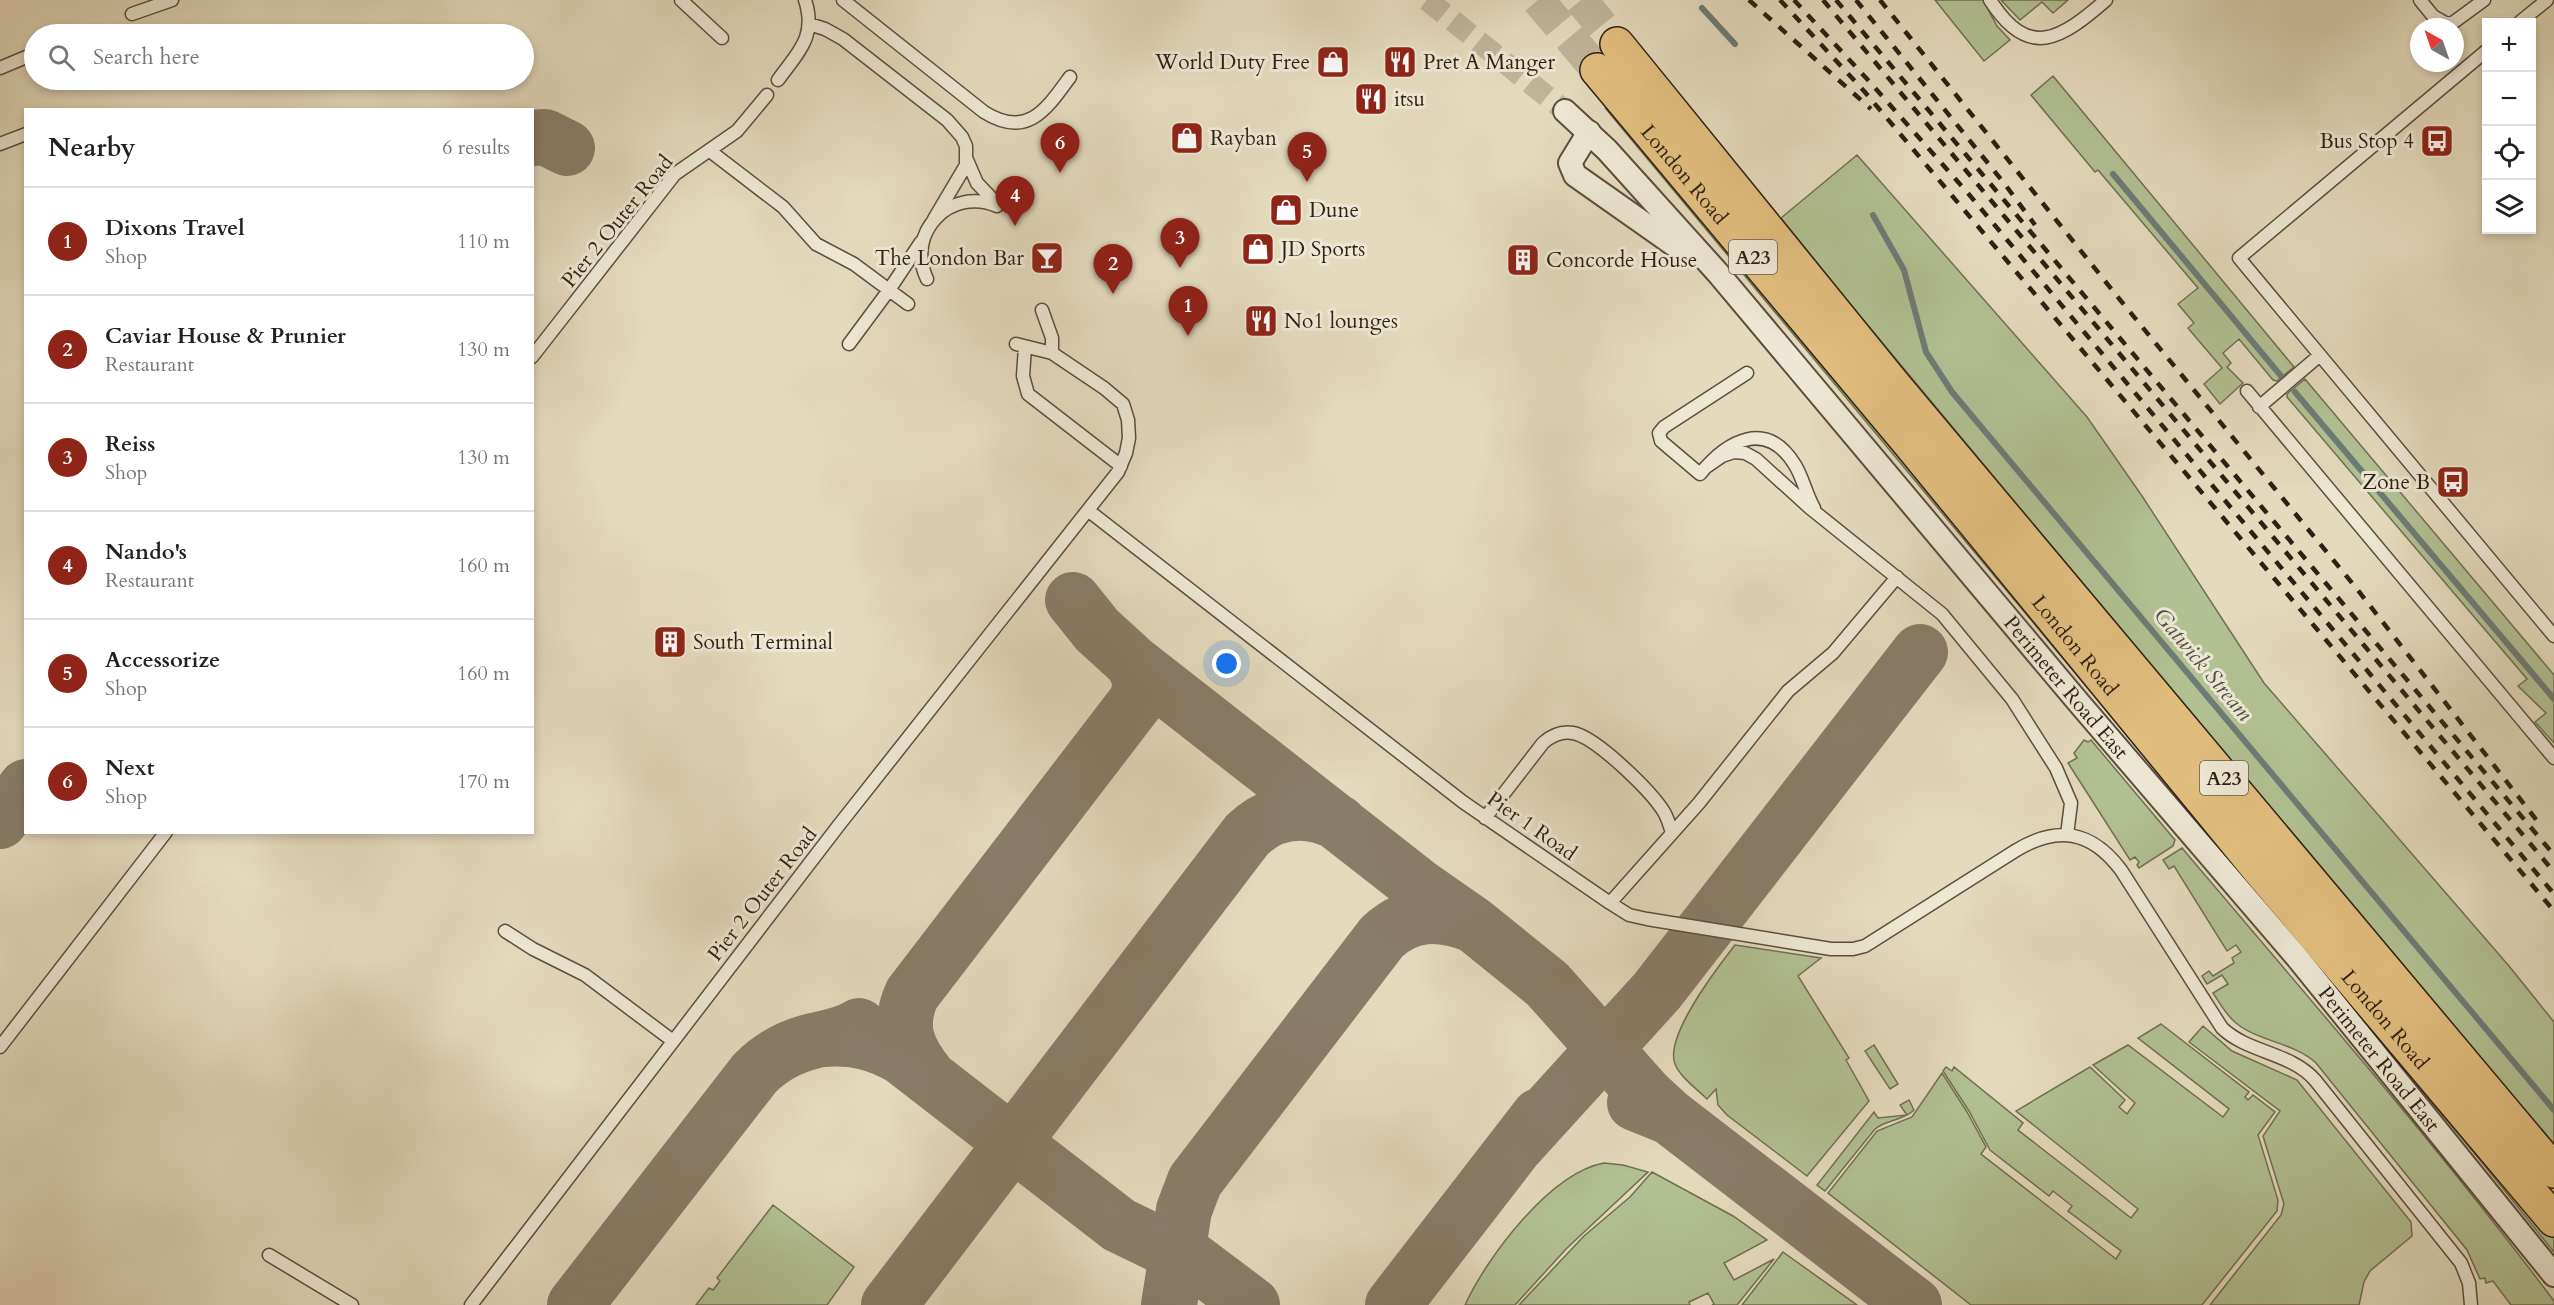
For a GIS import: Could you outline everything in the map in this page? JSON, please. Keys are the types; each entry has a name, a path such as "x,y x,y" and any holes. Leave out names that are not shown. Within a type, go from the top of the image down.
{"main road":[{"name":"London Road","path":"1617,44 1894,385 2554,1171"},
{"name":"London Road","path":"1597,70 1909,443 2260,871 2554,1220"}],"street":[{"name":"Perimeter Road East","path":"1565,111 1589,132 1717,272 2079,703 2296,956 2554,1275"},
{"path":"1589,132 1570,162 1575,175 1690,256 1717,272"}],"lane":[{"path":"132,14 172,0"},
{"path":"681,0 722,38"},
{"path":"778,80 805,43 809,24 805,0"},
{"path":"1990,0 2020,34 2040,39 2066,30 2106,0"},
{"path":"2420,0 2433,16 2446,24 2454,22 2484,0"},
{"path":"2525,18 2547,0"},
{"path":"845,2 984,112 1004,122 1021,122 1035,117 1047,107 1070,77"},
{"path":"809,24 825,28 843,39 947,120 962,136 970,170 977,183 997,206 981,201 963,202 947,208 934,219"},
{"path":"2482,55 2239,258 2554,636"},
{"path":"0,68 24,58"},
{"name":"Pier 2 Outer Road","path":"534,354 675,174 737,131 766,95"},
{"path":"0,144 24,135"},
{"path":"710,151 783,207 816,244 854,264 908,304"},
{"path":"849,344 921,242 962,176 967,158"},
{"path":"921,242 921,260 927,279"},
{"path":"1042,310 1052,338 1052,353"},
{"path":"1020,345 1052,353 1104,388 1123,404 1129,432 1126,453 1121,466 1028,394 1023,376 1020,345"},
{"path":"2259,406 2320,355"},
{"path":"1699,474 1664,444 1659,437 1661,430 1747,373"},
{"path":"2247,392 2554,758"},
{"path":"1699,474 1740,440 1751,438 1763,440 1779,447 1793,461 1818,514"},
{"path":"1699,474 1727,453 1740,452 1749,455 1818,514 1927,600 1955,627 2019,708 2068,790 2071,811 2067,835 2094,844 2115,862 2222,1028 2244,1042 2298,1065 2315,1080 2461,1263 2469,1283 2471,1305"},
{"name":"Pier 2 Outer Road","path":"471,1305 839,825 1089,511 1121,466"},
{"name":"Pier 1 Road","path":"1089,511 1485,818 1629,915 1831,949 1853,950 1883,934 2025,845 2047,835 2067,835"},
{"path":"1610,903 1672,833 1788,691 1833,653 1897,577"},
{"path":"1485,818 1543,743 1555,734 1572,733 1587,739 1633,776 1662,808 1672,833"},
{"path":"0,1047 164,834"},
{"path":"505,931 533,949 579,970 673,1041"},
{"path":"269,1255 352,1305"}],"green space":[{"path":"1935,0 1983,0 1997,26 2010,40 1984,61"},
{"path":"2001,0 2068,0 2053,13 2042,2 2020,20"},
{"path":"2053,76 2294,367 2277,381 2273,380 2239,339 2223,353 2231,363 2227,367 2243,383 2220,404 2204,384 2222,368 2188,328 2194,323 2178,304 2198,288 2098,170 2095,172 2031,95"},
{"path":"1606,109 1613,110 2554,1231 2554,1252 2475,1154"},
{"path":"1857,155 2087,417 2142,496 2264,683 2509,966 2554,1022 2554,1144 2320,869 1781,218"},
{"path":"2305,379 2554,675 2554,743 2535,722 2546,713 2518,686 2527,679 2287,397 2287,394"},
{"path":"2084,740 2088,742 2091,740 2175,840 2173,846 2139,868 2137,865 2139,862 2135,857 2130,860 2068,763 2077,758 2074,753"},
{"path":"2182,848 2418,1128 2510,1243 2554,1301 2554,1305 2511,1305 2493,1281 2486,1283 2485,1278 2480,1279 2467,1250 2316,1063 2297,1051 2245,1029 2229,1016 2213,993 2228,984 2222,975 2207,984 2202,976 2209,971 2213,976 2234,963 2232,958 2241,952 2236,945 2227,951 2174,866 2169,869 2163,860"},
{"path":"1735,945 1821,958 1798,976 1849,1058 1846,1060 1869,1101 1807,1176 1727,1115 1718,1105 1716,1089 1707,1099 1685,1078 1675,1064 1674,1052 1677,1037 1694,1002"},
{"path":"2161,1024 2249,1092 2245,1097 2248,1100 2253,1095 2275,1112 2258,1135 2278,1200 2277,1211 2202,1305 1971,1305 1828,1193 1877,1131 1912,1117 1942,1073 1986,1147 1981,1154 2116,1259 2121,1251 2068,1211 2072,1206 2053,1191 2049,1196 1990,1150 1969,1111 1943,1071 1946,1067 1952,1071 1954,1067 2023,1123 2018,1130 2131,1218 2138,1209 2016,1111 2090,1067 2125,1100 2119,1107 2127,1114 2135,1103 2093,1065 2128,1045 2223,1117 2229,1109 2138,1038"},
{"path":"2203,1026 2232,1051 2297,1080 2411,1222 2412,1236 2370,1271 2364,1282 2359,1305 2210,1305 2281,1215 2284,1204 2263,1136 2280,1111 2189,1042"},
{"path":"1874,1045 1898,1084 1890,1089 1865,1051"},
{"path":"1909,1100 1914,1110 1910,1114 1875,1129 1825,1191 1817,1185 1874,1112 1878,1118 1907,1115 1900,1105"},
{"path":"1604,1163 1623,1165 1648,1172 1566,1249 1515,1305 1465,1305 1488,1264 1522,1220 1563,1183 1583,1170"},
{"path":"1652,1172 1733,1216 1767,1240 1724,1263 1734,1280 1774,1259 1737,1305 1712,1305 1714,1304 1708,1293 1689,1302 1690,1305 1519,1305 1584,1236 1630,1197"},
{"path":"773,1205 854,1267 827,1305 696,1305 709,1288 713,1290 720,1281 717,1278"},
{"path":"1783,1252 1857,1305 1742,1305"}],"waterway":[{"name":"Gatwick Stream","path":"1702,8 1735,44"},
{"path":"2113,174 2281,376"},
{"name":"Gatwick Stream","path":"1873,215 1904,270 1926,352 1952,392 2554,1110"},
{"path":"2295,392 2554,699"}],"taxiway":[{"path":"534,138 545,137 567,148"},
{"path":"1073,600 1097,630 1132,662 1421,888 1474,925 1547,984 1645,1094 1670,1117"},
{"path":"1517,1145 1657,991 1920,652"},
{"path":"928,1076 906,1038 905,1017 912,994 1135,703 1140,683 1132,662"},
{"path":"0,821 24,790"},
{"path":"889,1305 1247,835 1268,820 1291,813 1315,814 1339,823"},
{"path":"1169,1305 1184,1210 1195,1181 1382,937 1403,922 1426,916 1449,918 1474,925"},
{"path":"575,1305 755,1073 775,1057 790,1049 843,1034 859,1026"},
{"path":"824,1039 864,1042 902,1057 1119,1225 1195,1262 1252,1305"},
{"path":"1635,1103 1670,1117 1914,1305"},
{"path":"1393,1305 1539,1116"}],"tunnel":[{"path":"1427,0 1565,111"},
{"path":"1538,0 1597,70"},
{"path":"1581,0 1617,44"}],"railway":[{"path":"1749,0 1871,109"},
{"path":"1780,0 1864,91 2554,911"},
{"path":"1794,0 1967,192 2554,894"},
{"path":"1823,0 2554,872"},
{"path":"1836,0 2554,855"},
{"path":"1856,0 2004,183 2035,225"},
{"path":"1880,0 2121,301 2357,589 2538,822"}],"place":[{"name":"World Duty Free","path":"1333,62"},
{"name":"Pret A Manger","path":"1400,62"},
{"name":"itsu","path":"1371,99"},
{"name":"Rayban","path":"1187,138"},
{"name":"Bus Stop 4","path":"2437,141"},
{"name":"Next","path":"1060,173"},
{"name":"Accessorize","path":"1307,182"},
{"name":"Dune","path":"1286,210"},
{"name":"Nando's","path":"1015,226"},
{"name":"JD Sports","path":"1258,249"},
{"name":"The London Bar","path":"1047,258"},
{"name":"Concorde House","path":"1523,260"},
{"name":"Reiss","path":"1180,268"},
{"name":"Caviar House & Prunier","path":"1113,294"},
{"name":"No1 lounges","path":"1261,321"},
{"name":"Dixons Travel","path":"1188,336"},
{"name":"Zone B","path":"2453,482"},
{"name":"South Terminal","path":"670,642"}]}
